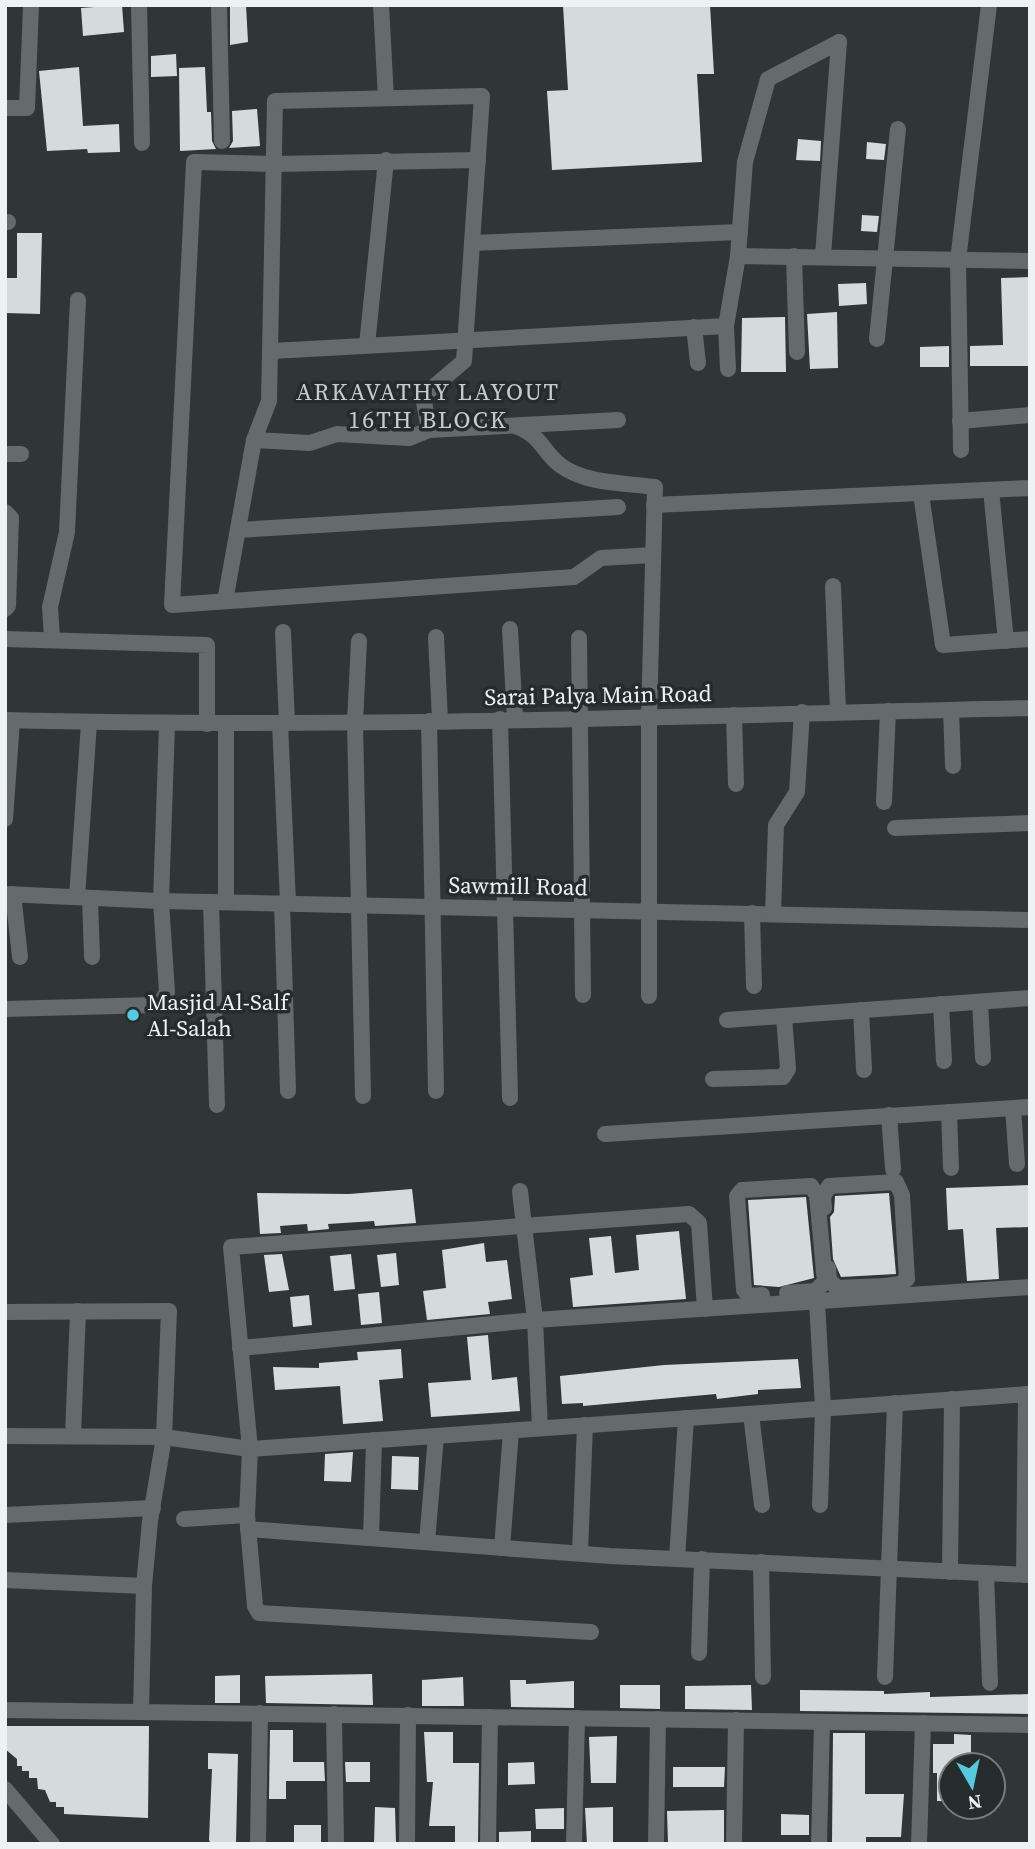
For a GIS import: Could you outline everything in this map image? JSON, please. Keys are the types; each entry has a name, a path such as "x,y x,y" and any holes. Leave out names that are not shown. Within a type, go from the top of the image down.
{"street":[{"path":"5,108 27,108 30,5"},
{"path":"139,5 142,142"},
{"path":"219,5 222,141"},
{"path":"381,5 386,99"},
{"path":"961,450 958,260 989,5"},
{"path":"728,369 726,326 738,256 745,162 768,79 839,42 823,256"},
{"path":"225,601 254,440 268,401 272,351 275,101 482,96 464,361 423,396 429,430"},
{"path":"877,339 898,129"},
{"path":"367,345 386,160"},
{"path":"478,160 275,164 194,162 172,605 574,577 601,558 653,555"},
{"path":"472,243 740,232"},
{"path":"738,256 1030,261"},
{"path":"794,256 796,352"},
{"path":"52,638 50,607 67,533 78,300"},
{"path":"272,351 726,326"},
{"path":"694,327 698,363"},
{"path":"960,421 1030,415"},
{"path":"254,440 310,443 337,434 408,438 429,430 618,420"},
{"path":"516,426 533,433 557,463 578,476 655,487 649,718 649,996"},
{"path":"654,505 1030,488"},
{"path":"991,490 1006,641"},
{"path":"921,494 943,645 1030,639"},
{"path":"239,530 618,506"},
{"path":"5,512 11,518 8,606 5,609"},
{"path":"833,586 838,712"},
{"path":"510,629 503,908 510,1098"},
{"path":"283,632 288,1091"},
{"path":"436,637 431,906 436,1091"},
{"path":"5,639 52,638 207,645 207,724"},
{"path":"579,638 583,995"},
{"path":"359,640 355,722 363,1096"},
{"name":"Sarai Palya Main Road","path":"8,721 167,725 649,718 1030,708"},
{"path":"951,710 953,766"},
{"path":"884,802 888,711"},
{"path":"773,914 776,825 797,792 802,712"},
{"path":"734,715 736,784"},
{"path":"5,818 8,721"},
{"path":"89,723 84,897 92,957"},
{"path":"217,1105 218,902 226,724"},
{"path":"5,1009 154,1005 162,1000 167,992 161,901 167,725"},
{"path":"895,828 1030,823"},
{"path":"9,894 20,957"},
{"name":"Sawmill Road","path":"9,894 161,901 1030,920"},
{"path":"752,914 754,986"},
{"path":"727,1020 1030,998"},
{"path":"980,1002 983,1058"},
{"path":"942,1004 944,1061"},
{"path":"861,1010 864,1070"},
{"path":"713,1080 783,1077 788,1069 784,1016"},
{"path":"605,1134 1030,1107"},
{"path":"1013,1108 1017,1164"},
{"path":"949,1112 951,1168"},
{"path":"889,1115 893,1169"},
{"path":"240,1348 535,1320 705,1308 762,1300 815,1291 825,1282 817,1195 811,1186 742,1190 737,1196 744,1290 750,1296 762,1300 817,1302 886,1291 907,1279 902,1195 897,1182 829,1186 823,1197 829,1280 837,1288 886,1291 1030,1287"},
{"path":"520,1191 535,1320 540,1428"},
{"path":"591,1632 259,1613 254,1606 248,1522 250,1449 231,1247 525,1228 689,1214 699,1223 705,1308"},
{"path":"817,1302 823,1408 820,1505"},
{"path":"73,1435 78,1311"},
{"path":"5,1312 169,1311 164,1437 144,1586 141,1712"},
{"path":"5,1436 164,1437 250,1449 1028,1394 1027,1575 502,1548 371,1538 248,1522 184,1519"},
{"path":"950,1572 951,1399"},
{"path":"884,1677 895,1403"},
{"path":"751,1414 762,1505"},
{"path":"677,1559 686,1418"},
{"path":"580,1553 585,1425"},
{"path":"502,1548 510,1431"},
{"path":"427,1542 436,1436"},
{"path":"371,1538 374,1440"},
{"path":"5,1516 153,1508"},
{"path":"699,1653 702,1559"},
{"path":"761,1562 763,1677"},
{"path":"986,1573 990,1684"},
{"path":"5,1580 144,1586"},
{"path":"5,1710 1030,1725"},
{"path":"258,1844 260,1713"},
{"path":"334,1714 336,1844"},
{"path":"407,1844 408,1715"},
{"path":"488,1844 490,1717"},
{"path":"574,1844 577,1718"},
{"path":"656,1844 658,1719"},
{"path":"734,1844 736,1720"},
{"path":"819,1844 822,1722"},
{"path":"919,1844 923,1723"},
{"path":"5,1789 52,1844"}],"building":[{"path":"122,5 124,32 83,36 81,8"},
{"path":"230,5 246,5 248,42 230,45"},
{"path":"563,5 710,5 714,74 697,74 702,162 552,170 547,91 568,90"},
{"path":"176,54 177,76 151,77 151,56"},
{"path":"79,67 83,126 119,124 120,152 88,153 87,149 47,151 39,71"},
{"path":"205,67 207,112 211,112 212,141 216,149 180,151 179,68"},
{"path":"257,109 260,146 229,148 233,141 232,111"},
{"path":"798,139 821,141 820,161 796,160"},
{"path":"867,142 886,144 884,160 866,159"},
{"path":"862,215 879,216 877,232 861,231"},
{"path":"17,233 42,233 40,314 5,313 5,278 17,278"},
{"path":"1030,277 1030,366 970,366 970,346 1003,345 1001,278"},
{"path":"866,283 867,304 839,306 838,284"},
{"path":"837,312 838,368 810,369 807,314"},
{"path":"785,317 786,372 741,372 742,318"},
{"path":"949,346 949,367 920,367 920,347"},
{"path":"1030,1185 1030,1227 996,1228 999,1279 967,1281 963,1229 948,1230 946,1188"},
{"path":"412,1189 416,1223 375,1226 374,1221 328,1224 329,1229 308,1231 307,1224 280,1226 281,1233 260,1234 257,1193 349,1194"},
{"path":"889,1193 896,1274 841,1277 833,1259 830,1217 834,1212 835,1196"},
{"path":"806,1197 814,1278 779,1287 754,1285 748,1200"},
{"path":"679,1231 686,1299 573,1307 570,1278 593,1275 589,1238 611,1236 615,1273 639,1270 636,1235"},
{"path":"484,1243 486,1262 507,1260 512,1299 488,1302 490,1314 427,1320 423,1291 446,1288 442,1250"},
{"path":"396,1253 399,1285 381,1287 377,1255"},
{"path":"282,1254 289,1290 269,1292 264,1255"},
{"path":"351,1254 355,1289 334,1291 330,1256"},
{"path":"379,1292 382,1323 361,1325 358,1294"},
{"path":"309,1295 312,1325 293,1327 290,1297"},
{"path":"488,1335 492,1380 517,1377 520,1411 431,1417 428,1383 471,1380 467,1337"},
{"path":"401,1349 403,1378 379,1380 383,1421 343,1424 340,1386 275,1390 273,1367 319,1368 319,1363 358,1360 357,1352"},
{"path":"798,1359 801,1388 758,1390 758,1394 717,1399 716,1394 583,1406 583,1403 562,1404 560,1376 664,1365"},
{"path":"353,1452 351,1482 324,1481 325,1454"},
{"path":"392,1456 419,1457 418,1490 391,1489"},
{"path":"372,1674 373,1705 266,1703 265,1676"},
{"path":"240,1675 240,1703 215,1703 215,1676"},
{"path":"463,1677 464,1706 422,1706 422,1680"},
{"path":"510,1680 526,1680 526,1684 574,1681 574,1708 511,1707"},
{"path":"620,1685 660,1685 660,1709 620,1708"},
{"path":"751,1685 752,1710 685,1709 685,1686"},
{"path":"800,1690 884,1691 884,1694 930,1692 930,1697 1030,1694 1030,1714 800,1711"},
{"path":"5,1726 149,1726 148,1818 64,1814 64,1807 56,1807 56,1802 50,1802 45,1790 38,1789 37,1778 29,1778 29,1771 22,1771 22,1766 17,1766 17,1759 5,1749"},
{"path":"270,1730 293,1730 293,1762 324,1762 325,1781 286,1781 286,1799 269,1799"},
{"path":"424,1732 453,1732 453,1763 479,1763 478,1844 455,1844 455,1826 429,1826 433,1782 427,1782"},
{"path":"833,1733 865,1733 865,1794 904,1794 901,1837 866,1837 866,1844 832,1844"},
{"path":"954,1734 971,1735 971,1751 937,1751 937,1773 933,1773 933,1744 954,1744"},
{"path":"617,1736 616,1783 591,1783 589,1737"},
{"path":"208,1753 238,1754 236,1844 211,1844 209,1840 212,1769 208,1769"},
{"path":"345,1762 370,1762 370,1782 346,1782"},
{"path":"534,1762 535,1784 508,1785 508,1763"},
{"path":"673,1767 725,1767 724,1787 673,1787"},
{"path":"375,1807 395,1808 396,1844 374,1844"},
{"path":"613,1807 613,1844 587,1844 585,1808"},
{"path":"564,1808 564,1829 536,1829 535,1809"},
{"path":"724,1810 724,1844 668,1844 667,1811"},
{"path":"781,1814 809,1815 809,1835 781,1835"},
{"path":"294,1825 321,1825 321,1844 294,1844"},
{"path":"531,1831 531,1844 499,1844 499,1832"}],"place":[{"name":"Masjid Al-Salf Al-Salah","path":"133,1015"}],"district":[{"name":"ARKAVATHY LAYOUT 16TH BLOCK","path":"428,406"}]}
